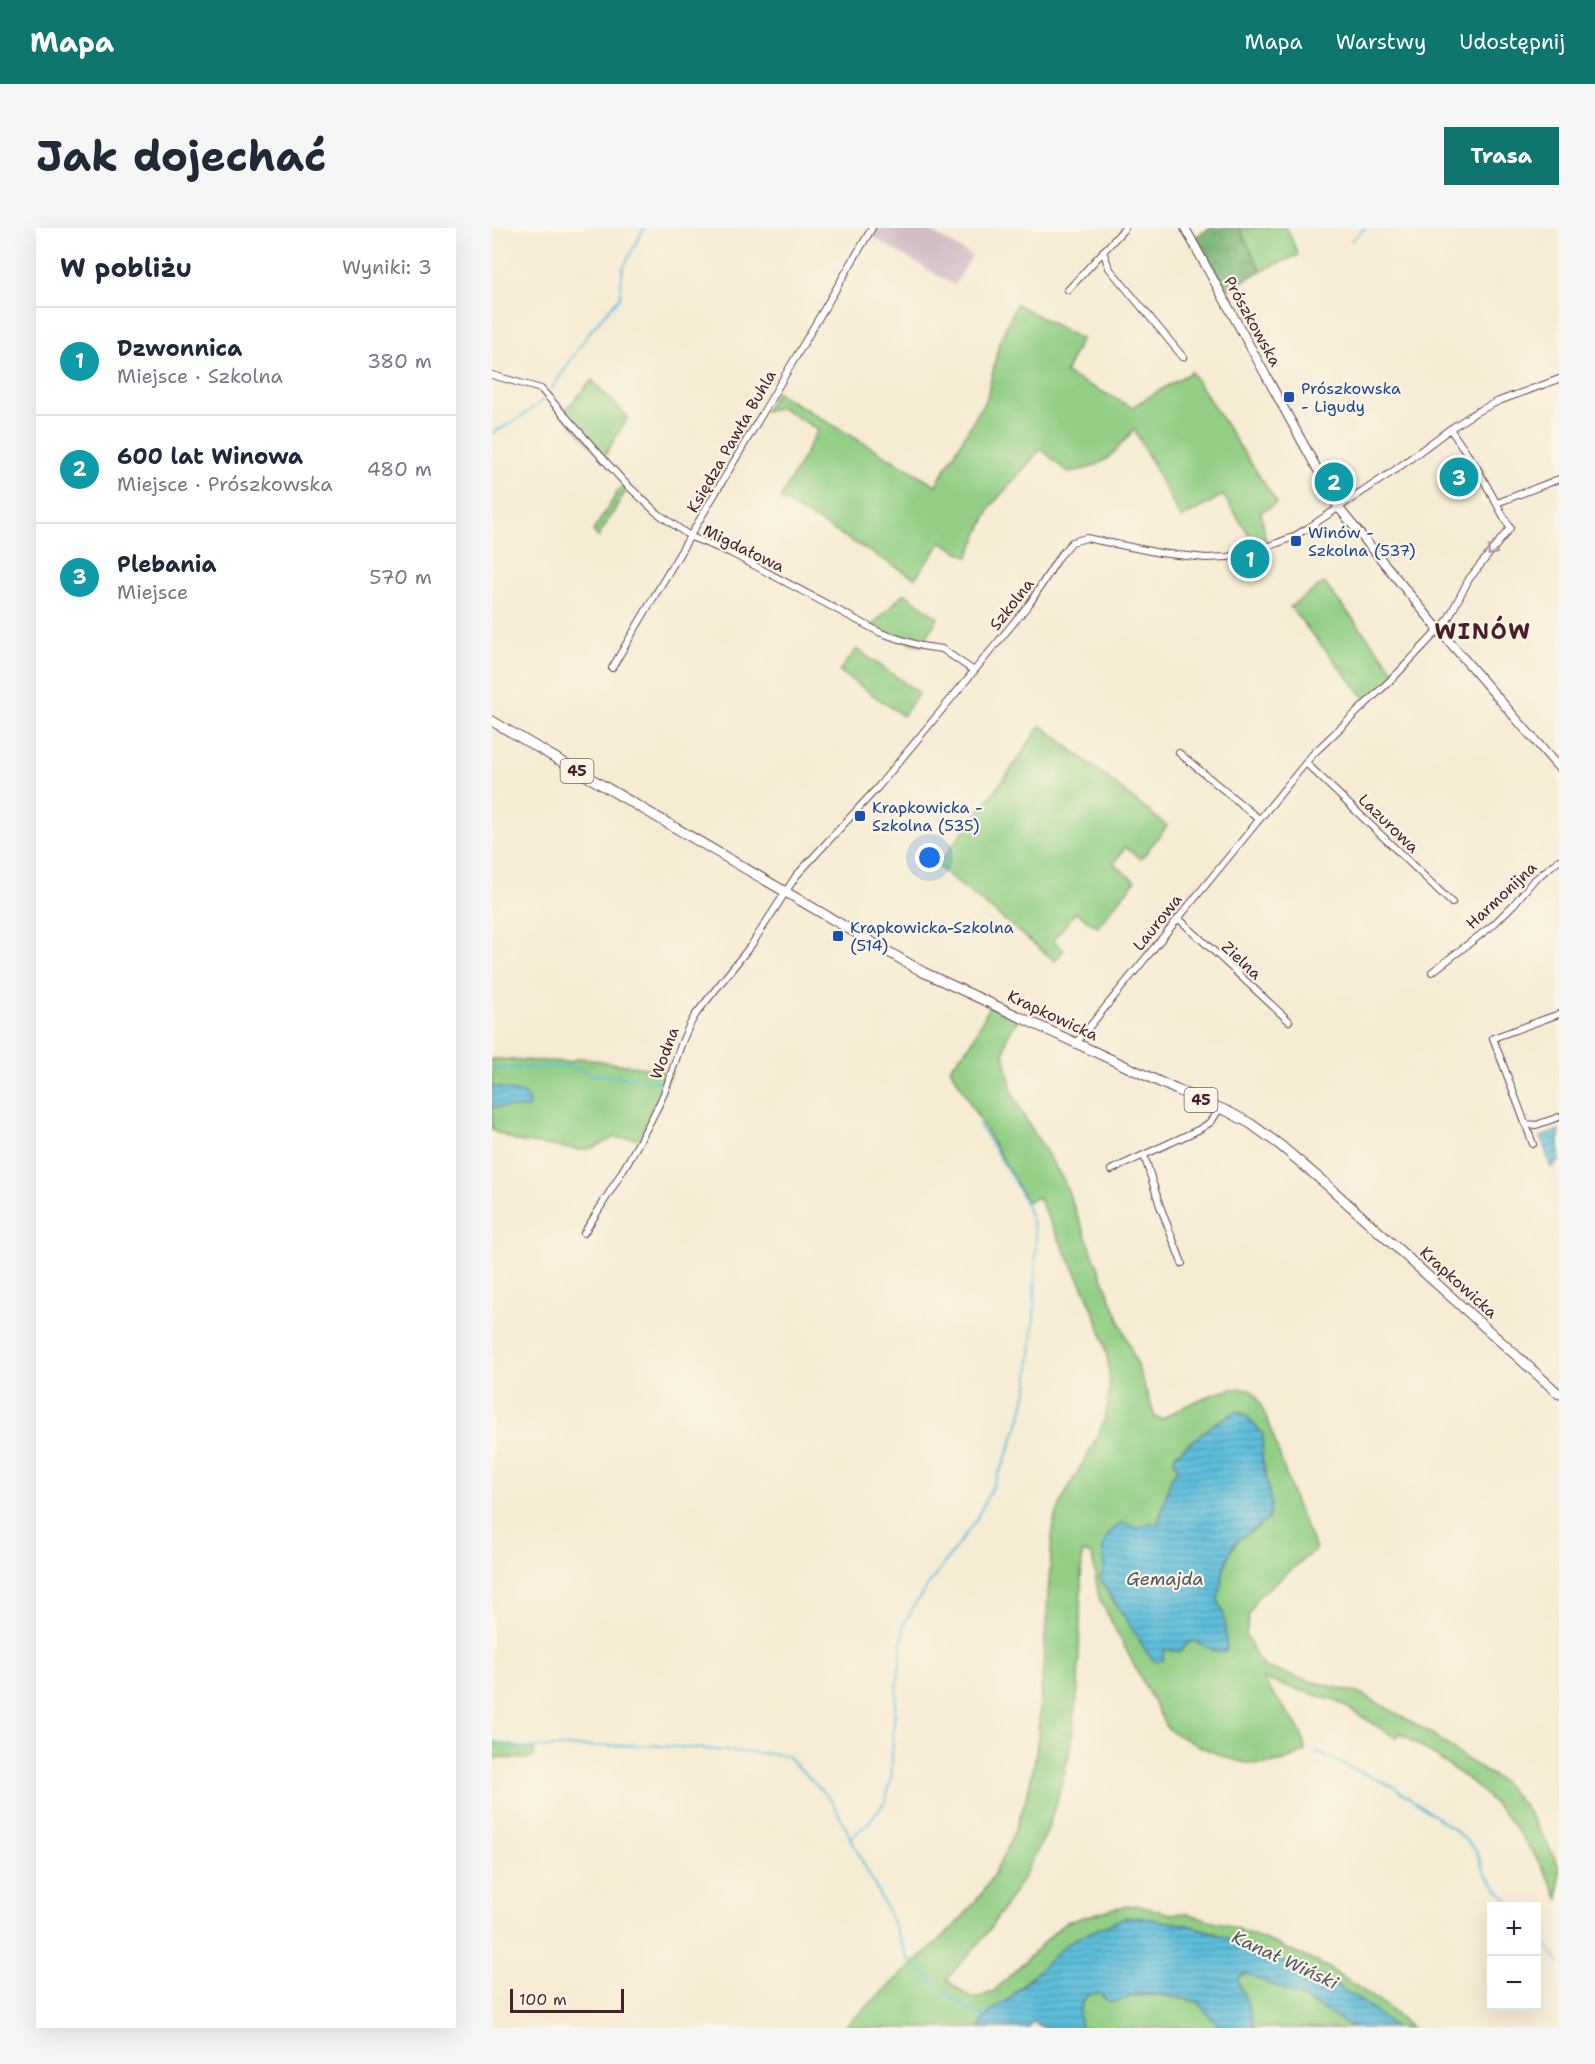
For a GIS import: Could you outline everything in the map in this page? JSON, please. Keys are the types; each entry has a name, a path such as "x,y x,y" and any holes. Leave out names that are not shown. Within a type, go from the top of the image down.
{"main road":[{"name":"Prószkowska","path":"1185,228 1338,507 1439,630 1559,768"},
{"name":"Krapkowicka","path":"492,721 923,972 1251,1124 1280,1145 1405,1254 1559,1394"}],"street":[{"name":"Księdza Pawła Buhla","path":"612,668 872,228"},
{"path":"1068,290 1125,228"},
{"path":"1103,251 1109,268 1183,357"},
{"name":"Migdałowa","path":"492,375 541,389 624,482 656,512 691,537 731,554 881,633 921,646 942,649 974,671"},
{"path":"1338,507 1487,406 1559,379"},
{"path":"1450,429 1477,468 1497,503 1559,479"},
{"name":"Laurowa","path":"1076,1042 1306,763 1449,619 1469,579 1510,528 1497,503"},
{"name":"Szkolna","path":"784,892 878,787 974,671 1030,603 1059,557 1076,539 1101,540 1160,553 1206,558 1228,557 1257,551 1293,537 1338,507"},
{"path":"1179,753 1259,819"},
{"name":"Lazurowa","path":"1306,763 1452,903"},
{"name":"Harmonijna","path":"1432,972 1493,925 1533,881 1559,860"},
{"name":"Wodna","path":"584,1233 661,1100 688,1026 752,944 784,892"},
{"name":"Zielna","path":"1178,918 1288,1021"},
{"path":"1533,1144 1493,1038 1559,1014"},
{"path":"1111,1170 1211,1122 1220,1108"},
{"path":"1526,1124 1536,1125 1559,1117"},
{"path":"1144,1155 1160,1206 1182,1263"}],"shaded area":[{"path":"872,228 925,228 972,256 954,285 869,235"}],"green space":[{"path":"1211,228 1239,228 1261,271 1228,289 1191,239"},
{"path":"1239,228 1287,228 1298,255 1261,271"},
{"path":"1016,304 1081,339 1065,373 1132,407 1191,372 1277,503 1261,512 1267,548 1259,550 1223,495 1181,519 1134,429 1113,453 1090,468 1067,472 1041,449 991,506 968,557 942,542 915,578 780,499 818,430 781,407 765,411 776,392 936,485 987,398 999,343"},
{"path":"592,380 628,417 603,459 562,414"},
{"path":"624,482 629,486 598,537 593,531"},
{"path":"1324,583 1397,674 1368,702 1290,607"},
{"path":"904,593 938,618 921,646 870,628"},
{"path":"857,649 919,693 903,716 839,671"},
{"path":"1041,725 1167,826 1141,859 1125,847 1114,864 1135,881 1097,927 1076,912 1053,940 1064,950 1055,961 937,866 1007,775"},
{"path":"991,1003 1020,1017 1007,1037 1004,1054 1012,1092 1022,1113 1063,1179 1136,1362 1155,1417 1162,1419 1220,1392 1244,1388 1252,1391 1263,1410 1297,1507 1316,1549 1256,1599 1249,1614 1246,1635 1259,1661 1265,1667 1295,1677 1362,1694 1431,1733 1470,1762 1503,1782 1524,1806 1559,1867 1559,1900 1543,1869 1522,1837 1485,1794 1455,1770 1400,1733 1396,1738 1339,1702 1263,1679 1295,1722 1304,1741 1305,1751 1293,1758 1273,1763 1252,1764 1232,1759 1196,1745 1167,1728 1099,1598 1092,1555 1082,1552 1078,1690 1071,1747 1059,1794 1046,1834 1022,1880 985,1936 947,1979 958,1990 969,1996 986,1995 994,1991 1064,1923 1115,1908 1136,1905 1171,1914 1186,1913 1227,1925 1274,1943 1327,1967 1382,2003 1412,2028 1395,2028 1372,2009 1327,1979 1213,1932 1188,1925 1127,1917 1095,1930 1028,1979 1009,1999 991,2011 983,2020 980,2028 843,2028 965,1915 992,1876 1012,1838 1026,1798 1038,1736 1053,1526 1062,1500 1101,1428 1109,1399 1109,1369 1103,1339 1080,1279 1038,1197 1027,1202 950,1068 972,1042","holes":["1236,1411 1242,1412 1263,1435 1262,1458 1271,1503 1259,1527 1240,1538 1228,1555 1218,1594 1218,1601 1224,1615 1225,1640 1219,1653 1195,1641 1190,1642 1180,1652 1164,1649 1163,1657 1148,1654 1109,1595 1100,1577 1105,1568 1103,1550 1107,1537 1132,1526 1137,1528 1150,1523 1158,1524 1171,1478 1177,1471 1175,1455 1214,1424"]},
{"path":"580,1058 672,1072 641,1138 613,1138 593,1148 580,1150 516,1141 492,1130 492,1059 569,1062"},
{"path":"492,1741 522,1748 534,1748 534,1757 526,1759 492,1758"},
{"path":"1248,1974 1305,1999 1354,2028 1254,2028 1237,1979 1241,1975"},
{"path":"1091,1993 1099,1993 1107,2000 1113,2001 1138,1995 1149,1995 1199,2002 1212,2019 1223,2028 1081,2028 1080,2009 1084,2000"}],"water":[{"path":"492,1086 525,1094 529,1102 528,1108 492,1107"},
{"path":"1559,1130 1559,1161 1551,1168 1541,1137"},
{"name":"Gemajda","path":"1236,1411 1246,1415 1263,1435 1262,1458 1271,1503 1268,1520 1234,1544 1225,1564 1218,1600 1224,1615 1227,1650 1219,1653 1195,1641 1190,1642 1179,1652 1164,1649 1163,1660 1156,1662 1148,1654 1102,1582 1100,1577 1104,1568 1104,1544 1115,1528 1123,1522 1137,1528 1150,1523 1158,1524 1171,1478 1177,1471 1175,1455 1214,1424"},
{"path":"1127,1917 1188,1925 1230,1939 1327,1979 1372,2009 1395,2028 1354,2028 1305,1999 1248,1974 1241,1975 1237,1979 1254,2028 1223,2028 1212,2019 1199,2002 1145,1994 1112,2002 1107,2001 1099,1993 1087,1996 1083,2000 1079,2016 1081,2028 1044,2028 1034,2022 1029,2028 980,2028 983,2020 991,2011 1009,1999 1064,1946 1079,1937"}],"waterway":[{"path":"551,390 591,330 620,297 623,268 644,228"},
{"path":"1351,241 1365,228"},
{"path":"492,433 515,421 545,399"},
{"path":"492,1069 569,1066 593,1074 660,1082"},
{"path":"851,1838 867,1824 885,1802 891,1779 894,1720 904,1624 916,1602 976,1520 1004,1463 1020,1421 1028,1386 1034,1318 1036,1238 1033,1223 1021,1194 979,1124"},
{"path":"492,1741 522,1748 648,1745 786,1755 832,1801 889,1914 908,1958 935,1983"},
{"path":"1316,1752 1394,1787 1456,1831 1476,1850 1486,1875 1509,1902"},
{"path":"1541,1940 1559,1963"},
{"path":"944,1991 969,2010 986,2016"}],"place":[{"name":"Prószkowska - Ligudy","path":"1289,397"},
{"name":"Plebania","path":"1459,477"},
{"name":"600 lat Winowa","path":"1334,482"},
{"name":"Winów - Szkolna (537)","path":"1296,541"},
{"name":"Dzwonnica","path":"1250,559"},
{"name":"Krapkowicka - Szkolna (535)","path":"860,816"},
{"name":"Krapkowicka-Szkolna (514)","path":"838,936"}],"district":[{"name":"WINÓW","path":"1483,631"}],"water label":[{"name":"Kanał Wiński","path":"1285,1960"}]}
